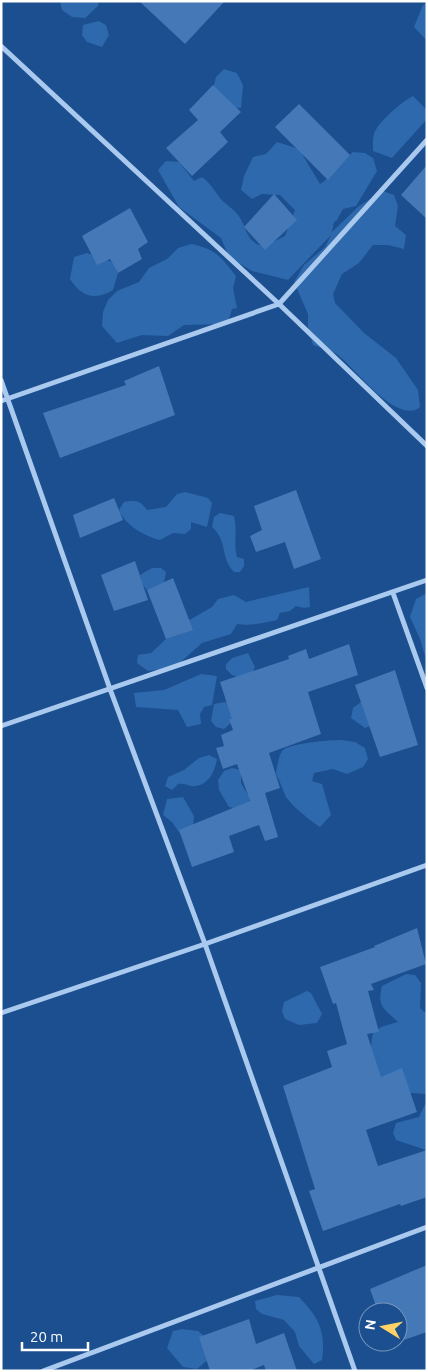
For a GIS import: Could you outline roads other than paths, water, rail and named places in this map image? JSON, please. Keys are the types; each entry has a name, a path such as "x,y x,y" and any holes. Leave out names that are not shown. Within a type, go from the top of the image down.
{"street":[{"path":"1,46 279,304 427,446"},
{"path":"1,401 279,304 427,140"},
{"path":"1,380 110,689 205,944 355,1371"},
{"path":"1,726 427,580"},
{"path":"393,593 427,688"},
{"path":"1,1013 205,944 427,865"},
{"path":"43,1371 427,1227"}]}
